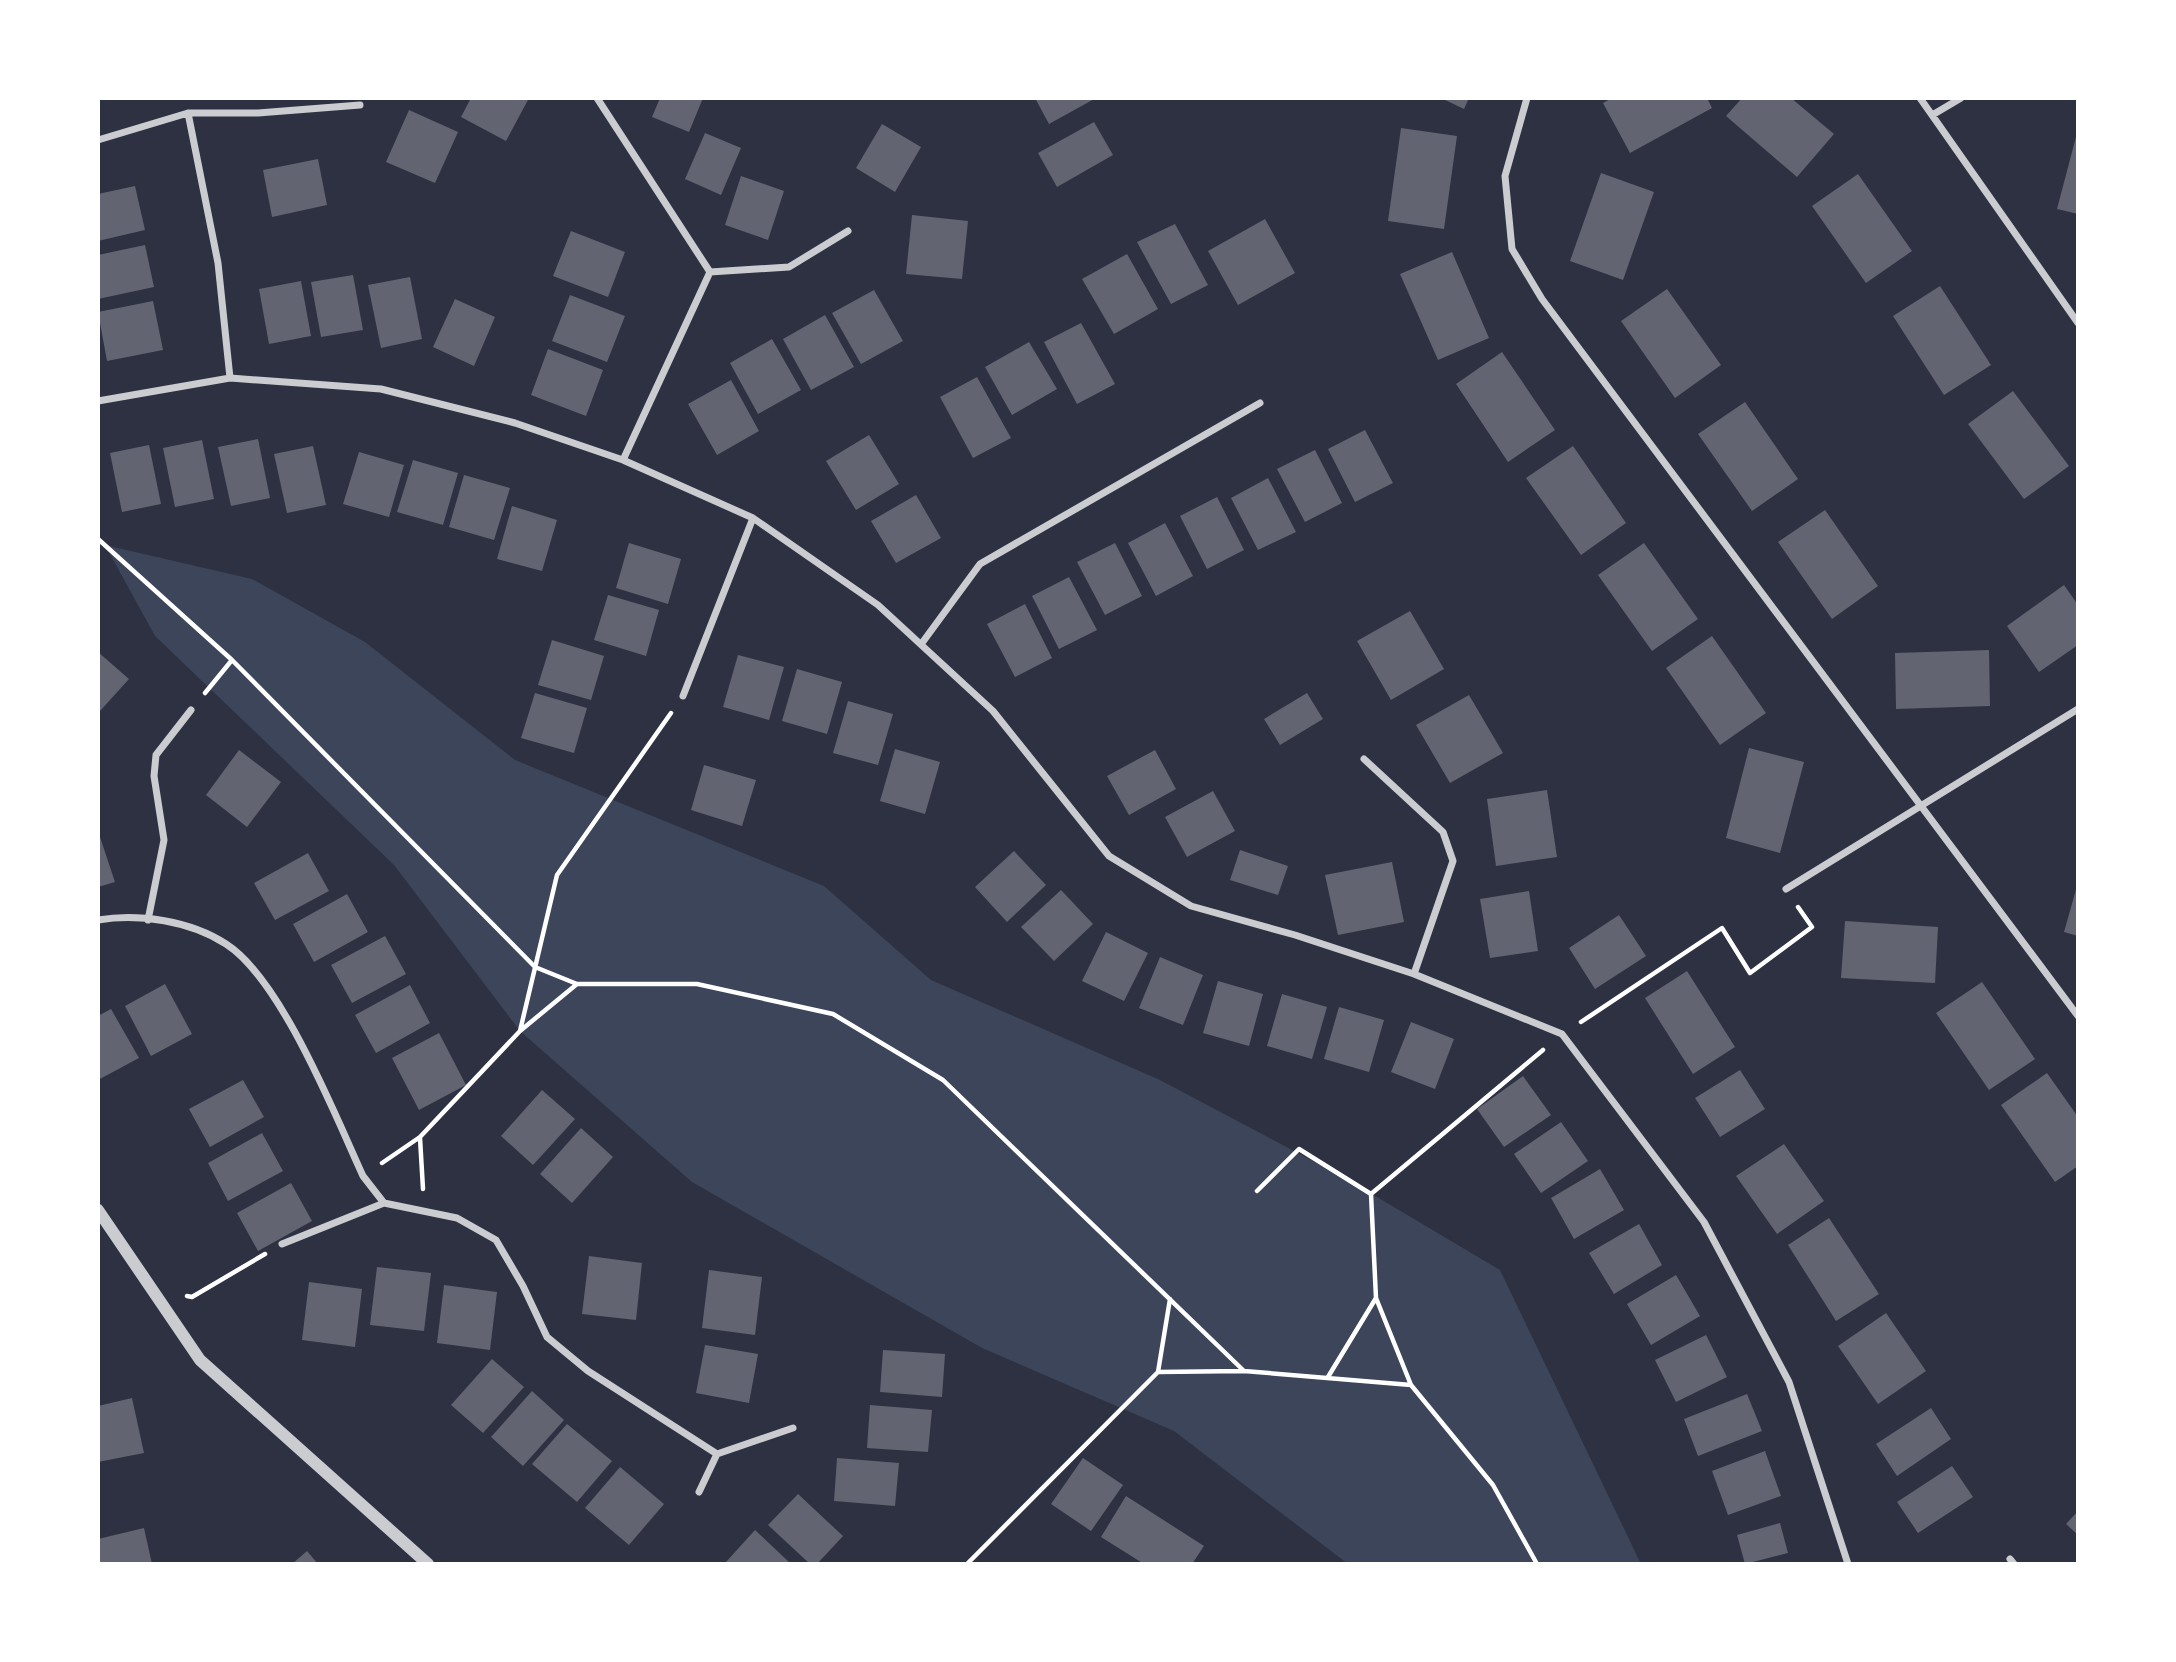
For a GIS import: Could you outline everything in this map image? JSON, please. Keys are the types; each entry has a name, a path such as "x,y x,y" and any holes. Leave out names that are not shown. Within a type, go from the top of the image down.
{"street":[{"path":"597,98 710,272"},
{"path":"1527,98 1505,176 1512,249 1542,299 2078,1016"},
{"path":"1920,98 1934,114 2078,323"},
{"path":"1934,114 1961,98"},
{"path":"98,140 188,113 258,113 360,105"},
{"path":"188,113 218,263 230,378"},
{"path":"710,272 789,267 848,231"},
{"path":"623,460 710,272"},
{"path":"98,401 230,378 381,389 515,423 623,460 753,518 878,605 993,711 1109,856 1191,906 1295,935 1414,974 1562,1034 1704,1222 1789,1381 1848,1564"},
{"path":"922,643 980,564 1260,403"},
{"path":"683,696 753,518"},
{"path":"1786,889 2078,709"},
{"path":"148,920 164,840 154,776 156,755 191,710"},
{"path":"1364,759 1443,832 1453,861 1414,974"},
{"path":"98,920 148,920 185,925 227,944 267,984 363,1176 384,1203"},
{"path":"282,1244 384,1203 457,1218 496,1240 523,1286 547,1337 588,1371 718,1454"},
{"path":"98,1210 200,1360 428,1564"},
{"path":"699,1492 718,1454 793,1428"}],"path":[{"path":"98,539 232,660 535,967 577,984 697,984 833,1014 943,1080 1244,1371"},
{"path":"191,710 232,660"},
{"path":"520,1031 557,875 683,696"},
{"path":"1371,1194 1562,1034 1722,928 1750,973 1812,927 1786,889"},
{"path":"363,1176 420,1138 520,1031 577,984"},
{"path":"420,1138 424,1210"},
{"path":"1257,1191 1299,1149 1371,1194"},
{"path":"1371,1194 1376,1298 1411,1385 1493,1485 1537,1564"},
{"path":"152,1289 192,1297 282,1244"},
{"path":"1328,1377 1376,1298"},
{"path":"967,1564 1158,1372 1170,1299"},
{"path":"1158,1372 1244,1371 1411,1385"}],"shaded area":[{"path":"105,545 252,579 365,642 515,760 824,886 931,980 1160,1080 1345,1178 1500,1270 1641,1564 1348,1564 1174,1431 982,1348 692,1182 520,1031 394,865 155,636"}],"building":[{"path":"471,98 529,98 506,141 461,117"},
{"path":"660,98 703,98 689,132 652,117"},
{"path":"1035,98 1096,98 1049,124"},
{"path":"1441,98 1469,98 1464,109"},
{"path":"1612,98 1707,98 1712,108 1630,153 1603,103"},
{"path":"1742,98 1791,98 1834,134 1797,177 1726,116"},
{"path":"409,110 458,132 435,183 386,162"},
{"path":"1094,122 1113,155 1057,187 1038,153"},
{"path":"882,124 921,147 895,192 856,168"},
{"path":"1401,128 1457,136 1444,229 1388,221"},
{"path":"705,133 741,148 721,195 685,179"},
{"path":"2078,133 2078,214 2057,209"},
{"path":"318,159 327,205 272,217 263,170"},
{"path":"1601,173 1654,192 1623,280 1570,261"},
{"path":"1858,174 1912,251 1866,283 1812,206"},
{"path":"741,176 784,191 768,240 725,225"},
{"path":"135,186 145,230 98,241 98,194"},
{"path":"912,215 968,221 962,279 906,274"},
{"path":"1265,219 1295,273 1238,305 1208,251"},
{"path":"1175,224 1208,285 1171,304 1137,242"},
{"path":"571,231 625,252 608,297 553,276"},
{"path":"145,245 154,287 98,299 98,255"},
{"path":"1452,252 1489,338 1438,360 1400,274"},
{"path":"1127,254 1158,309 1114,334 1082,279"},
{"path":"353,275 363,330 321,337 311,282"},
{"path":"410,277 422,339 381,348 368,285"},
{"path":"301,281 311,336 269,344 259,289"},
{"path":"1940,286 1991,365 1944,395 1893,316"},
{"path":"1667,289 1721,365 1675,398 1621,321"},
{"path":"874,290 903,341 861,364 832,313"},
{"path":"570,295 625,316 607,362 552,341"},
{"path":"455,299 495,317 474,366 433,347"},
{"path":"153,301 163,350 107,361 98,312"},
{"path":"825,315 854,367 811,390 783,339"},
{"path":"1081,323 1115,384 1077,404 1044,342"},
{"path":"772,339 801,390 758,414 730,363"},
{"path":"1029,342 1057,389 1012,415 985,367"},
{"path":"548,349 603,370 586,416 531,395"},
{"path":"1502,352 1555,430 1508,462 1456,384"},
{"path":"977,377 1011,438 973,458 940,397"},
{"path":"731,380 759,431 717,455 688,404"},
{"path":"2013,391 2069,466 2024,499 1968,424"},
{"path":"1745,402 1798,479 1752,511 1698,434"},
{"path":"1365,430 1393,483 1355,502 1328,449"},
{"path":"869,435 899,484 856,510 826,461"},
{"path":"258,439 270,498 231,506 218,447"},
{"path":"202,440 214,499 175,507 163,448"},
{"path":"149,445 161,504 122,512 110,453"},
{"path":"313,446 326,505 287,513 274,454"},
{"path":"1573,446 1626,523 1581,555 1526,478"},
{"path":"1315,450 1342,503 1305,522 1277,469"},
{"path":"359,452 404,465 389,517 343,504"},
{"path":"413,460 458,473 443,525 397,512"},
{"path":"464,475 510,488 494,540 449,527"},
{"path":"1268,478 1296,532 1258,550 1231,498"},
{"path":"916,495 941,538 896,563 871,521"},
{"path":"1217,497 1244,550 1207,569 1180,516"},
{"path":"512,506 557,520 542,571 497,559"},
{"path":"1825,510 1878,586 1832,619 1778,542"},
{"path":"1165,523 1193,576 1156,596 1128,543"},
{"path":"629,543 681,559 668,604 616,588"},
{"path":"1115,543 1142,596 1105,615 1077,562"},
{"path":"1644,543 1698,619 1652,651 1598,575"},
{"path":"1069,577 1097,630 1059,649 1032,596"},
{"path":"2064,585 2078,605 2078,645 2039,672 2007,626"},
{"path":"608,595 659,610 646,656 594,640"},
{"path":"1025,604 1052,658 1015,677 987,624"},
{"path":"1410,611 1444,669 1391,700 1357,641"},
{"path":"1712,636 1766,713 1720,745 1666,668"},
{"path":"552,640 604,656 591,700 538,685"},
{"path":"1989,650 1990,706 1896,709 1895,653"},
{"path":"98,652 129,679 100,711 98,710"},
{"path":"738,655 784,667 769,720 723,707"},
{"path":"797,669 842,682 827,734 782,721"},
{"path":"535,693 587,708 574,753 521,738"},
{"path":"1307,693 1323,719 1280,745 1264,719"},
{"path":"1469,695 1503,753 1450,783 1416,725"},
{"path":"848,701 893,714 878,765 833,753"},
{"path":"1749,748 1804,762 1780,853 1726,838"},
{"path":"895,749 940,762 925,814 880,801"},
{"path":"239,750 281,782 247,827 206,795"},
{"path":"1155,750 1176,789 1129,815 1107,776"},
{"path":"704,765 756,780 742,826 691,810"},
{"path":"1547,790 1557,857 1496,866 1487,799"},
{"path":"1213,791 1235,831 1187,857 1165,817"},
{"path":"98,831 115,882 98,887"},
{"path":"1240,850 1288,866 1278,895 1230,880"},
{"path":"1014,851 1046,885 1007,922 975,887"},
{"path":"308,853 329,891 275,920 254,883"},
{"path":"1392,862 1404,922 1338,935 1325,875"},
{"path":"2078,886 2078,936 2064,932"},
{"path":"1061,890 1093,924 1054,961 1021,927"},
{"path":"1529,891 1538,951 1490,958 1480,899"},
{"path":"347,894 368,932 314,962 293,924"},
{"path":"1619,915 1646,956 1595,989 1569,948"},
{"path":"1845,921 1938,927 1935,983 1841,978"},
{"path":"1106,932 1148,953 1124,1001 1082,981"},
{"path":"385,936 406,974 352,1003 331,965"},
{"path":"1160,957 1203,975 1183,1025 1139,1008"},
{"path":"1687,971 1735,1047 1693,1074 1645,998"},
{"path":"1218,981 1263,994 1249,1046 1203,1033"},
{"path":"1982,982 2035,1059 1989,1090 1936,1013"},
{"path":"165,984 192,1034 151,1056 125,1006"},
{"path":"410,985 430,1023 376,1053 355,1015"},
{"path":"1282,994 1327,1007 1312,1059 1267,1046"},
{"path":"1339,1007 1384,1020 1369,1072 1324,1059"},
{"path":"111,1009 139,1058 98,1080 98,1016"},
{"path":"1411,1022 1454,1039 1435,1089 1391,1072"},
{"path":"439,1033 466,1085 419,1110 392,1058"},
{"path":"1740,1070 1765,1109 1720,1137 1695,1098"},
{"path":"2047,1073 2078,1117 2078,1166 2055,1182 2001,1105"},
{"path":"1523,1076 1551,1115 1504,1147 1477,1109"},
{"path":"243,1080 264,1117 210,1147 189,1109"},
{"path":"542,1090 575,1119 533,1165 501,1136"},
{"path":"1561,1122 1588,1161 1541,1193 1514,1154"},
{"path":"581,1128 613,1157 572,1203 540,1174"},
{"path":"262,1133 283,1171 228,1201 208,1163"},
{"path":"1784,1144 1824,1201 1777,1234 1736,1176"},
{"path":"1600,1169 1624,1210 1574,1239 1551,1198"},
{"path":"291,1183 312,1221 258,1251 237,1213"},
{"path":"1829,1218 1879,1294 1836,1321 1788,1245"},
{"path":"1639,1224 1662,1265 1614,1294 1589,1253"},
{"path":"589,1256 642,1263 636,1320 582,1314"},
{"path":"377,1267 431,1273 424,1331 370,1325"},
{"path":"709,1270 762,1277 755,1335 702,1328"},
{"path":"1676,1275 1700,1316 1651,1345 1627,1304"},
{"path":"309,1282 362,1289 355,1347 302,1340"},
{"path":"444,1285 497,1292 490,1350 437,1343"},
{"path":"1886,1313 1926,1371 1878,1404 1838,1346"},
{"path":"1706,1335 1727,1377 1676,1402 1655,1360"},
{"path":"705,1345 758,1354 749,1403 696,1393"},
{"path":"883,1350 945,1354 942,1397 880,1392"},
{"path":"492,1359 524,1387 483,1433 451,1405"},
{"path":"532,1391 564,1420 523,1466 491,1437"},
{"path":"1747,1394 1762,1431 1698,1456 1684,1419"},
{"path":"132,1398 144,1453 98,1462 98,1406"},
{"path":"870,1405 932,1410 928,1452 867,1448"},
{"path":"1931,1408 1951,1439 1897,1476 1876,1444"},
{"path":"567,1424 612,1461 577,1502 532,1464"},
{"path":"1765,1451 1781,1496 1728,1515 1712,1471"},
{"path":"837,1458 899,1463 895,1506 834,1501"},
{"path":"1083,1458 1123,1485 1091,1531 1051,1504"},
{"path":"1952,1466 1973,1497 1918,1533 1897,1502"},
{"path":"620,1467 664,1504 629,1545 585,1508"},
{"path":"798,1494 843,1536 817,1564 810,1564 768,1525"},
{"path":"1126,1496 1204,1546 1192,1564 1144,1564 1101,1537"},
{"path":"2078,1511 2078,1535 2066,1524"},
{"path":"1780,1523 1788,1553 1745,1564 1737,1535"},
{"path":"144,1528 152,1564 99,1564 98,1539"},
{"path":"755,1530 791,1564 726,1562"},
{"path":"307,1551 318,1564 292,1564"}]}
